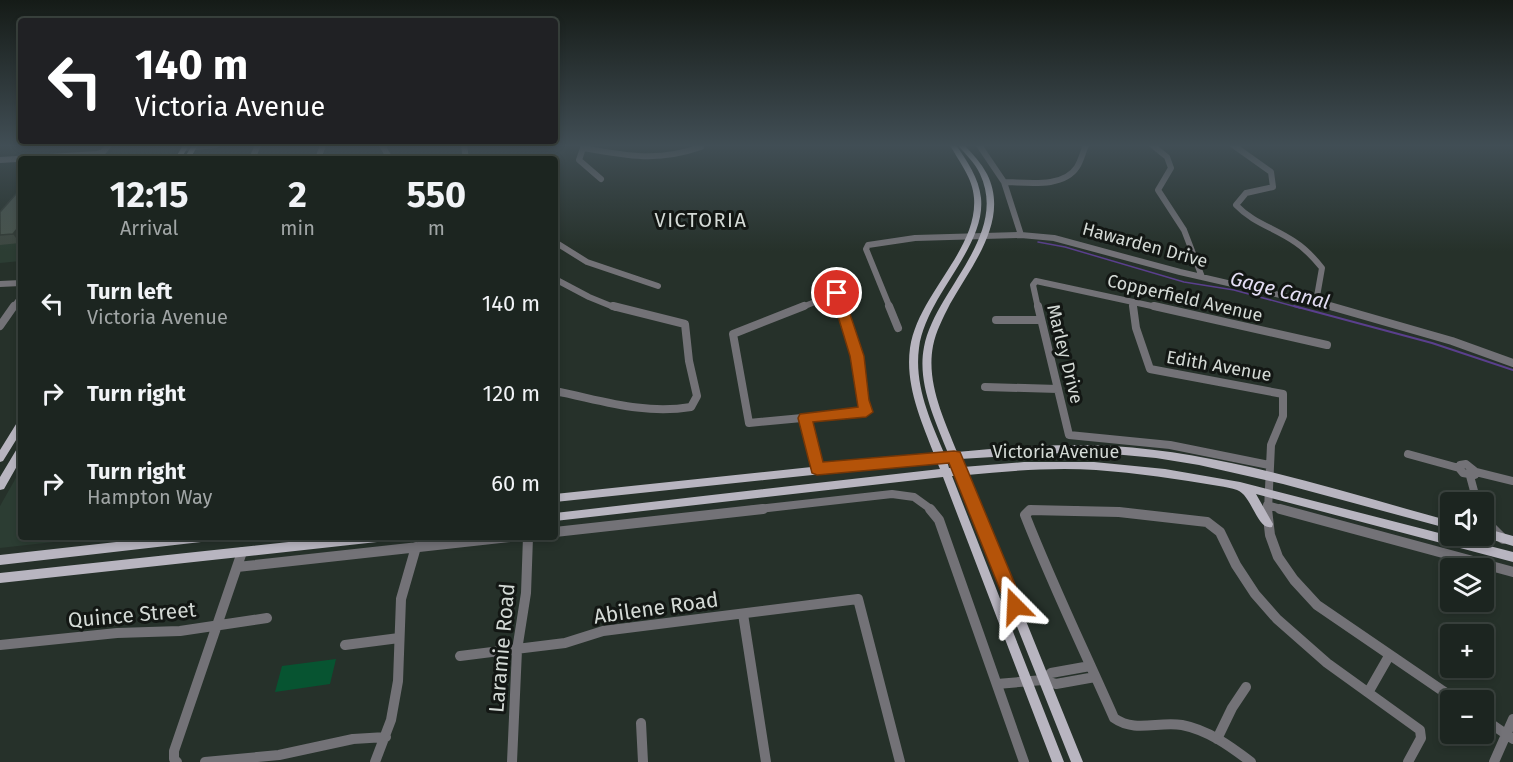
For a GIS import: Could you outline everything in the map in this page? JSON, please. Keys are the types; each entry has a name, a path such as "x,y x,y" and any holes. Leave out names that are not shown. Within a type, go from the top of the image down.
{"main road":[{"path":"974,181 979,192 979,212 969,238 919,328 914,352 917,395 1058,762"},
{"path":"985,181 989,190 991,214 984,236 932,335 927,373 931,394 954,456 1077,762"},
{"path":"0,458 18,429"},
{"name":"Victoria Avenue","path":"558,498 954,456 1028,450 1113,450 1187,460 1268,477 1440,522"},
{"path":"0,486 18,455"},
{"name":"Victoria Avenue","path":"558,518 946,472 1044,466 1094,466 1165,473 1240,486 1513,557"},
{"path":"1240,486 1253,496 1260,515 1268,524"},
{"path":"0,560 175,540"},
{"path":"0,578 350,540"}],"street":[{"path":"1021,235 1004,182 1048,181"},
{"path":"1164,181 1158,190 1184,230 1202,277"},
{"path":"1272,181 1273,187 1246,193 1236,205 1247,218 1268,230 1287,236 1306,249 1322,268 1316,302"},
{"name":"Hawarden Drive","path":"898,328 866,246 915,238 1021,235 1071,241 1202,277 1247,285 1316,302 1452,341 1513,363"},
{"path":"558,244 587,262 658,286"},
{"path":"558,281 620,309 685,324 689,361 697,396 691,407 675,411 618,407 558,392"},
{"name":"Copperfield Avenue","path":"1036,281 1328,345"},
{"name":"Marley Drive","path":"1036,281 1033,285 1069,435 1124,439 1191,448 1269,465"},
{"path":"0,284 18,283"},
{"path":"837,293 857,356 862,400 866,412 805,418 749,423 732,335 822,297 837,293"},
{"path":"0,326 18,301"},
{"name":"Edith Avenue","path":"1133,302 1135,328 1150,369 1282,394 1283,416 1271,446 1269,465"},
{"path":"996,320 1041,320"},
{"path":"985,387 1058,388"},
{"path":"805,418 817,469"},
{"path":"1408,454 1459,468 1460,465 1466,464 1473,474 1475,492"},
{"path":"1269,465 1268,524 1278,557 1304,592 1333,618 1441,690"},
{"path":"1473,474 1513,481"},
{"path":"558,532 892,494 909,495 932,508 939,520 1024,762"},
{"path":"1267,505 1513,572"},
{"path":"1251,762 1217,739 1181,725 1129,726 1120,724 1114,718 1025,522 1025,515 1030,510 1126,511 1207,522 1214,526 1220,532 1240,576 1280,625 1306,647 1420,730 1421,738 1408,762"},
{"path":"1494,528 1508,540"},
{"path":"237,567 482,540"},
{"name":"Laramie Road","path":"512,762 517,650 526,593 528,540"},
{"path":"375,762 386,737 398,681 401,598 416,547"},
{"path":"177,762 174,759 174,752 242,552"},
{"name":"Abilene Road","path":"460,656 565,643 603,631 858,599 900,762"},
{"path":"743,614 766,762"},
{"name":"Quince Street","path":"0,645 117,633 180,631 267,618"},
{"path":"345,645 399,638"},
{"path":"1369,691 1389,656"},
{"path":"1043,680 1051,673 1090,666"},
{"path":"997,684 1043,680 1056,684 1095,678"},
{"path":"1217,739 1232,708 1246,687"},
{"path":"1494,762 1510,736 1513,719"},
{"path":"641,723 643,762"},
{"path":"1494,726 1510,736"},
{"path":"205,762 279,755 353,739 386,737"}],"shaded area":[{"path":"18,196 18,261 0,263 0,219"},
{"path":"18,474 18,540 72,540 0,548 0,506"}],"green space":[{"path":"336,659 330,684 275,692 282,666"}],"building":[{"path":"18,194 18,228 13,234 0,235 0,212"}],"waterway":[{"name":"Gage Canal","path":"1038,242 1065,247 1184,282 1234,290 1300,308"},
{"name":"Gage Canal","path":"1294,306 1432,343 1513,370"}],"district":[{"name":"VICTORIA","path":"701,220"}],"route":[{"path":"837,293 857,356 862,400 866,412 805,418 817,469 954,456 1015,606"}]}
